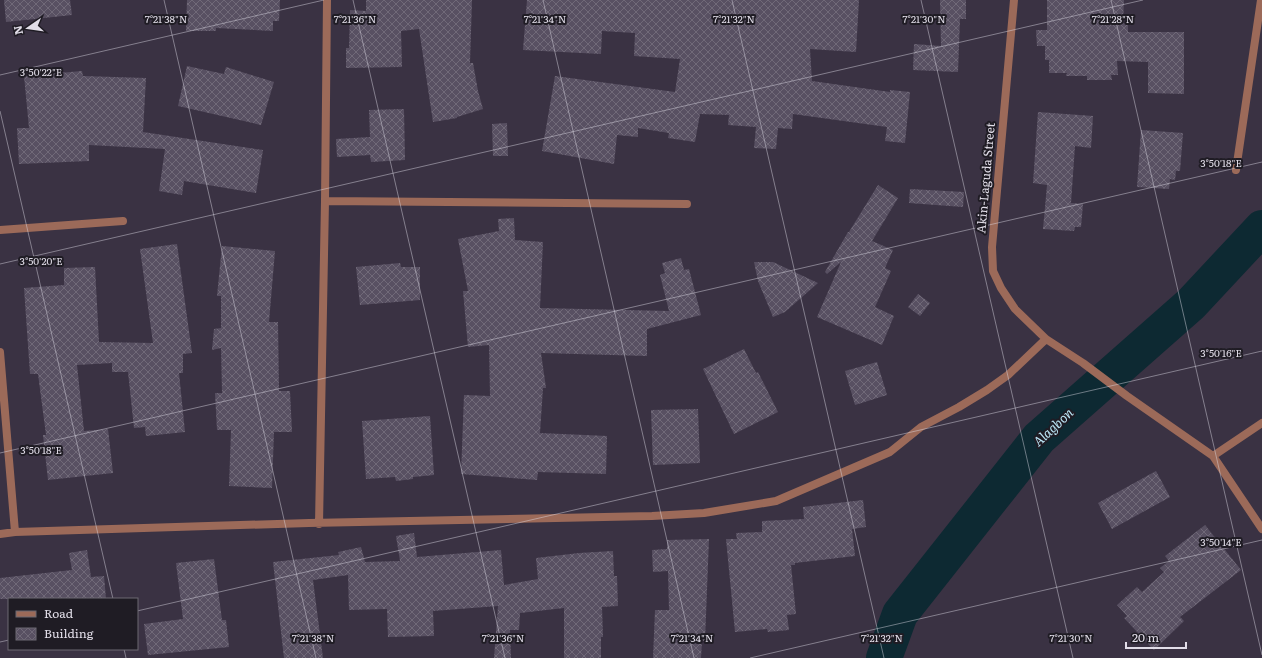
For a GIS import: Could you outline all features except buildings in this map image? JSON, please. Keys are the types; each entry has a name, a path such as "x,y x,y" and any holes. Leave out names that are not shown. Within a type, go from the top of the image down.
{"street":[{"path":"319,524 327,0"},
{"name":"Akin-Laguda Street","path":"1014,0 992,247 992,271 1015,309 1046,339 1083,363 1127,396 1213,456"},
{"path":"1236,170 1261,0"},
{"path":"325,201 687,204"},
{"path":"0,230 123,221"},
{"path":"0,534 15,532 652,516 704,513 776,501 890,452 921,427 960,407 1003,378 1046,339"},
{"path":"0,352 15,532"},
{"path":"1262,423 1213,456 1262,529"}],"waterway":[{"name":"Alagbon","path":"884,658 900,614 1039,438 1191,304 1262,228"}]}
